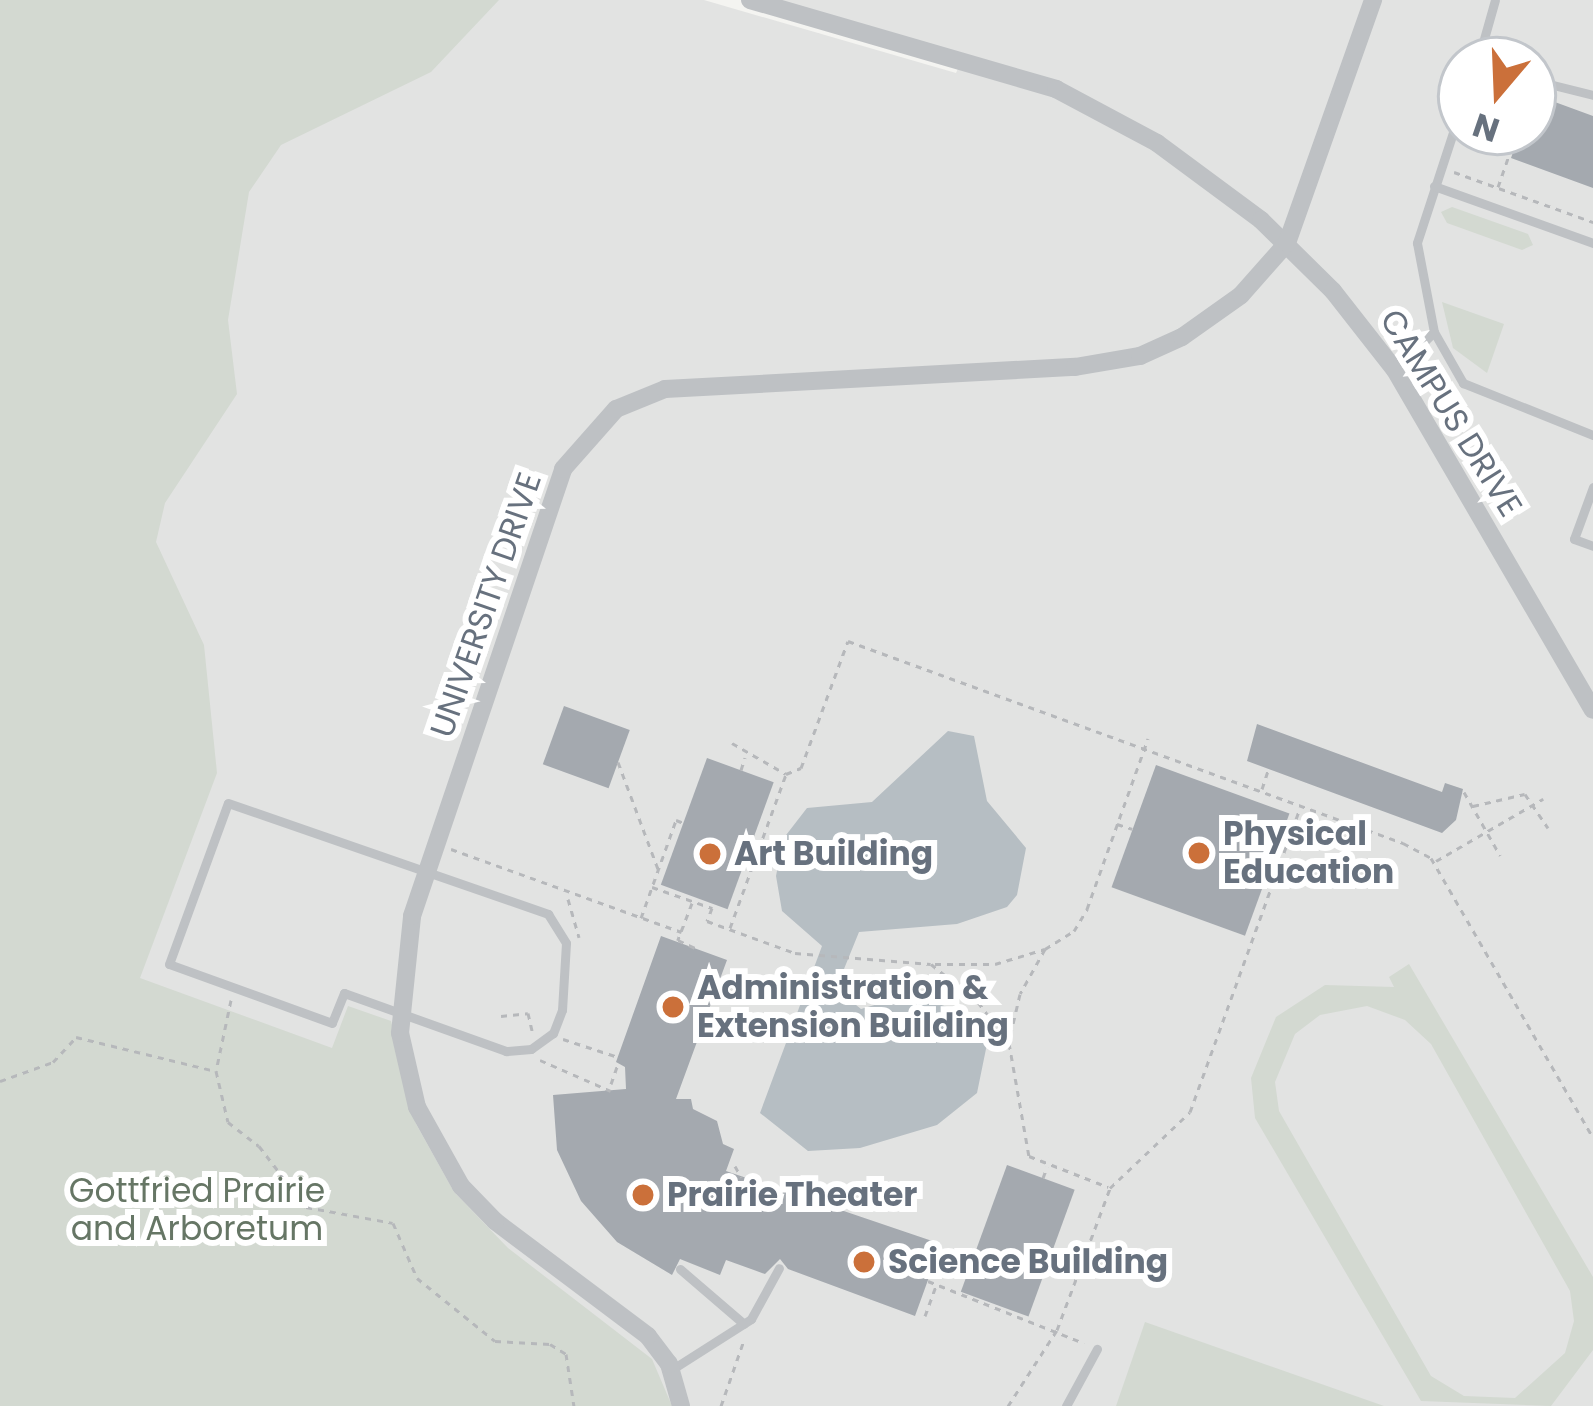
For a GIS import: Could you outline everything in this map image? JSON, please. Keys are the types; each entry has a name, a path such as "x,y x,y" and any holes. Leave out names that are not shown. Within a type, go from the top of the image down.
{"street":[{"name":"CAMPUS DRIVE","path":"750,0 1056,89 1181,159 1287,243 1395,370 1593,710"},
{"name":"UNIVERSITY DRIVE","path":"681,1406 671,1370 648,1336 461,1186 417,1107 398,1012 402,960 425,872 556,485 582,440 616,409 699,384 1075,367 1140,356 1211,319 1287,243 1373,0"}],"lane":[{"path":"1485,36 1495,0"},
{"path":"1557,86 1593,95"},
{"path":"1444,156 1417,243 1434,332 1463,383 1593,435"},
{"path":"1434,186 1593,243"},
{"path":"1395,370 1434,332"},
{"path":"1593,487 1574,539 1593,546"},
{"path":"228,803 425,872 560,925 562,1010 539,1045 506,1051 344,994 332,1023 169,964 228,803"},
{"path":"671,1370 744,1324 764,1303 779,1268"},
{"path":"680,1269 744,1324"},
{"path":"1066,1406 1096,1349"}],"path":[{"path":"1491,207 1509,156"},
{"path":"1440,167 1593,223"},
{"path":"730,929 786,774 804,762 848,641 1403,843 1433,863 1593,1138"},
{"path":"1110,1188 1029,1156 1020,1135 1009,1042 1019,994 1045,949 1080,920 1148,739"},
{"path":"732,742 746,757 786,774"},
{"path":"741,770 746,757"},
{"path":"618,762 658,869"},
{"path":"1262,791 1268,771"},
{"path":"1463,792 1500,855"},
{"path":"1473,806 1523,794 1548,827"},
{"path":"1433,863 1544,799"},
{"path":"1009,1406 1057,1330 1110,1188 1190,1112 1301,806"},
{"path":"641,918 676,820 684,823"},
{"path":"1117,824 1132,829"},
{"path":"436,843 680,932"},
{"path":"1266,878 1276,881"},
{"path":"652,886 712,908 707,921 818,956 995,964 1045,949"},
{"path":"570,892 580,948"},
{"path":"692,901 678,940 697,949"},
{"path":"932,964 978,1002 1009,1042"},
{"path":"233,988 216,1071 228,1122 280,1170 306,1207 393,1223 417,1278 496,1341 550,1344 566,1354 574,1406"},
{"path":"501,1016 528,1013 546,1056"},
{"path":"527,1063 546,1056 569,1027"},
{"path":"0,1081 53,1062 76,1037 216,1071"},
{"path":"538,1060 611,1088 618,1060 563,1039"},
{"path":"735,1166 742,1178"},
{"path":"1043,1178 1048,1166"},
{"path":"928,1281 1096,1349"},
{"path":"925,1316 936,1285"}],"shaded area":[{"path":"0,0 704,0 956,73 963,57 750,0 1593,0 1593,1406 0,1406"},
{"path":"948,731 974,736 987,801 1026,848 1017,895 1007,907 957,924 859,932 844,969 845,996 861,1009 911,994 961,1012 987,1044 977,1093 937,1125 860,1148 808,1151 760,1113 822,946 782,911 776,876 783,839 807,808 872,802"}],"green space":[{"name":"Gottfried Prairie and Arboretum","path":"0,0 499,0 431,72 281,145 249,192 228,320 237,394 165,503 156,542 204,645 217,773 140,978 332,1048 348,1006 391,1021 416,1124 454,1192 508,1248 652,1359 672,1406 0,1406"},
{"path":"1452,207 1528,234 1533,245 1522,250 1447,223 1441,212"},
{"path":"1442,302 1504,324 1487,373 1453,348"},
{"path":"1409,964 1593,1277 1593,1350 1551,1406 1421,1401 1255,1118 1251,1078 1276,1017 1325,985 1394,987 1389,977","holes":["1367,1006 1405,1020 1431,1044 1570,1291 1574,1321 1565,1353 1515,1398 1464,1396 1431,1376 1279,1111 1275,1082 1295,1034 1320,1015"]},
{"path":"1145,1322 1384,1406 1116,1406"}],"building":[{"path":"1557,103 1593,116 1593,188 1511,158 1557,156"},
{"path":"564,706 630,730 609,788 543,764"},
{"path":"1257,724 1442,792 1445,783 1463,789 1456,820 1442,833 1247,761"},
{"name":"Art Building","path":"707,758 774,782 728,909 661,885"},
{"name":"Physical Education","path":"1156,765 1289,814 1245,936 1112,887"},
{"path":"661,936 727,960 676,1099 691,1099 693,1109 717,1121 723,1144 734,1149 726,1171 941,1244 915,1316 788,1269 780,1259 765,1274 726,1260 720,1275 680,1259 672,1275 617,1242 581,1201 557,1150 553,1095 626,1089 625,1067 616,1062"},
{"path":"1007,1165 1075,1190 1028,1316 961,1292"}],"place":[{"name":"Physical Education","path":"1199,853"},
{"name":"Art Building","path":"710,854"},
{"name":"Administration & Extension Building","path":"673,1007"},
{"name":"Prairie Theater","path":"643,1195"},
{"name":"Science Building","path":"864,1262"}]}
